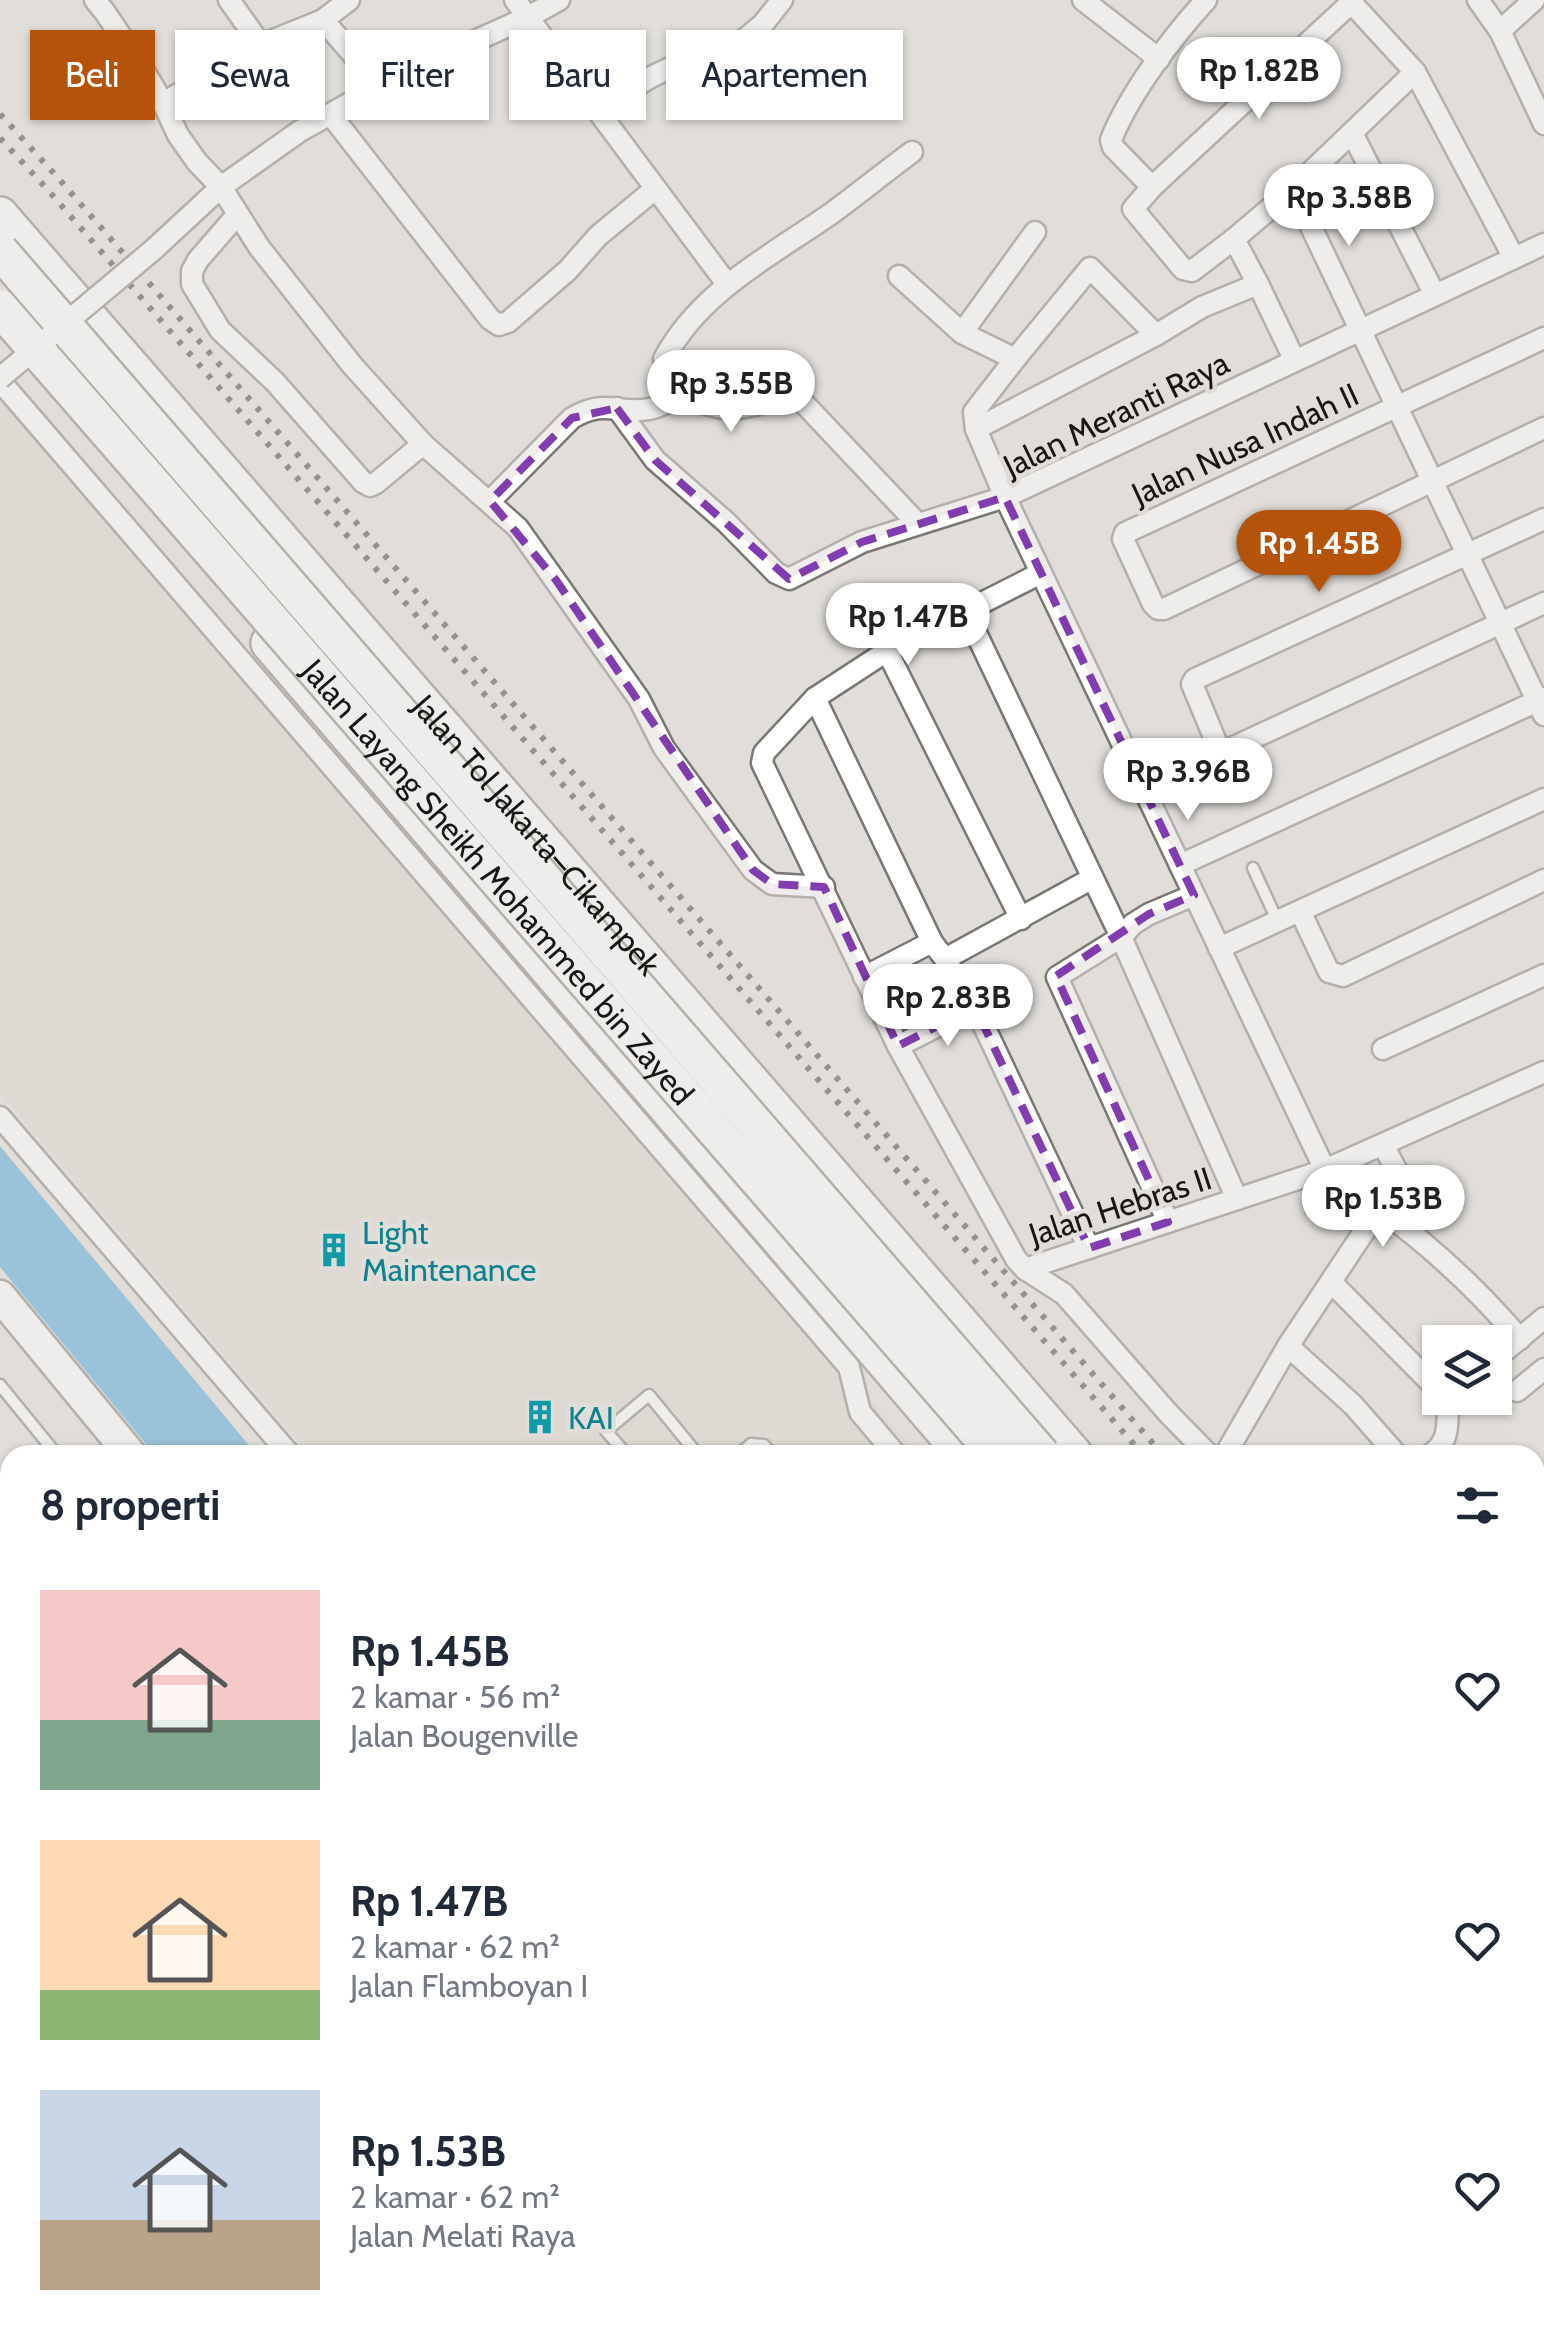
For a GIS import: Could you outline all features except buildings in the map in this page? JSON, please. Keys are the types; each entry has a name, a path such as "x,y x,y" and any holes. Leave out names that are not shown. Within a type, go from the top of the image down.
{"highway":[{"name":"Jalan Tol Jakarta–Cikampek","path":"0,215 1067,1445"},
{"name":"Jalan Layang Sheikh Mohammed bin Zayed","path":"0,251 1033,1445"},
{"name":"Jalan Layang Sheikh Mohammed bin Zayed","path":"0,308 988,1445"},
{"path":"0,330 955,1445"}],"main road":[{"path":"4,1309 122,1445"}],"street":[{"path":"94,0 125,41 197,162 222,187 259,247 352,365 423,444 518,528 639,698 664,748 752,870 772,884 824,888"},
{"path":"230,0 251,30"},
{"path":"298,30 323,20 349,0"},
{"path":"484,30 522,8 559,0"},
{"path":"646,80 701,53 738,44 763,24 782,0"},
{"path":"1083,0 1160,59"},
{"path":"1152,187 1113,147 1111,140 1125,110 1206,0"},
{"path":"1478,0 1500,31 1544,124"},
{"path":"1500,31 1534,0"},
{"path":"1415,72 1293,189 1192,272 1183,270 1132,209 1351,1 1415,72 1514,258"},
{"path":"522,8 539,30"},
{"path":"323,20 376,81 372,92 300,131 222,187 0,380 849,1367 860,1412 888,1445"},
{"path":"163,103 175,96"},
{"path":"331,115 490,319 499,325 508,322 568,270 598,236 654,189"},
{"path":"606,120 728,284"},
{"path":"1352,132 1436,295"},
{"path":"912,152 728,284 693,318 664,359 686,393 706,405 729,410 765,404 790,393 797,396 916,523"},
{"path":"1180,864 1542,704 1293,189"},
{"path":"237,215 192,271 192,284 220,330 275,382 362,482 370,486 376,483 423,444"},
{"path":"962,333 1036,232"},
{"path":"1234,239 1294,361"},
{"name":"Jalan Meranti Raya","path":"1325,1170 1005,497 1544,244"},
{"path":"617,408 655,460 726,522 776,573 789,579 862,542 1005,497 976,429 974,412 1090,268 1156,334"},
{"path":"899,276 962,333 1015,360"},
{"path":"976,429 1202,307 1258,284"},
{"name":"Jalan Nusa Indah II","path":"1432,482 1164,610 1153,604 1122,539 1125,533 1544,338"},
{"path":"490,501 572,418 588,408 654,408 686,393"},
{"path":"1432,482 1544,428"},
{"path":"1544,519 1192,684 1223,752 1544,603"},
{"path":"1041,573 887,651 815,698 938,950 974,1007 1089,1248"},
{"path":"965,610 1121,937 1237,1199"},
{"path":"887,651 1020,919"},
{"name":"Jalan Hebras II","path":"815,698 762,758 898,1046 1025,1270 1325,1170 1544,1072"},
{"path":"1219,948 1544,799"},
{"path":"864,977 1020,919 1091,879"},
{"path":"1300,911 1329,972 1343,976 1544,880"},
{"path":"1168,1222 1057,977 1121,937 1148,914 1194,895"},
{"path":"1383,1049 1544,975"},
{"path":"898,1046 974,1007"},
{"path":"0,1117 281,1445"},
{"path":"1231,1445 1288,1346 1400,1175 1383,1146"},
{"path":"1380,1210 1421,1239 1494,1308 1520,1339"},
{"path":"1025,1270 1064,1294 1199,1445"},
{"path":"1332,1284 1422,1373"},
{"path":"1512,1345 1544,1318"},
{"path":"1288,1346 1353,1404 1388,1445"},
{"path":"1518,1390 1544,1369"},
{"path":"1441,1445 1447,1436 1446,1415"}],"lane":[{"path":"1253,868 1277,921"},
{"path":"0,1385 49,1445"},
{"path":"618,1445 606,1431 649,1395 690,1445"}],"highlighted area":[{"path":"617,408 655,460 789,579 862,542 1005,497 1194,895 1149,914 1056,976 1168,1222 1089,1248 975,1007 898,1046 824,887 772,884 753,870 556,580 490,501 572,418"}],"shaded area":[{"path":"0,384 326,772 909,1445 301,1445 0,1092"}],"water":[{"path":"0,1146 249,1445 147,1445 0,1267"}],"railway":[{"path":"0,114 1154,1445"},
{"path":"0,138 1134,1445"}],"place":[{"name":"Light Maintenance","path":"334,1250"},
{"name":"KAI","path":"540,1417"}]}
